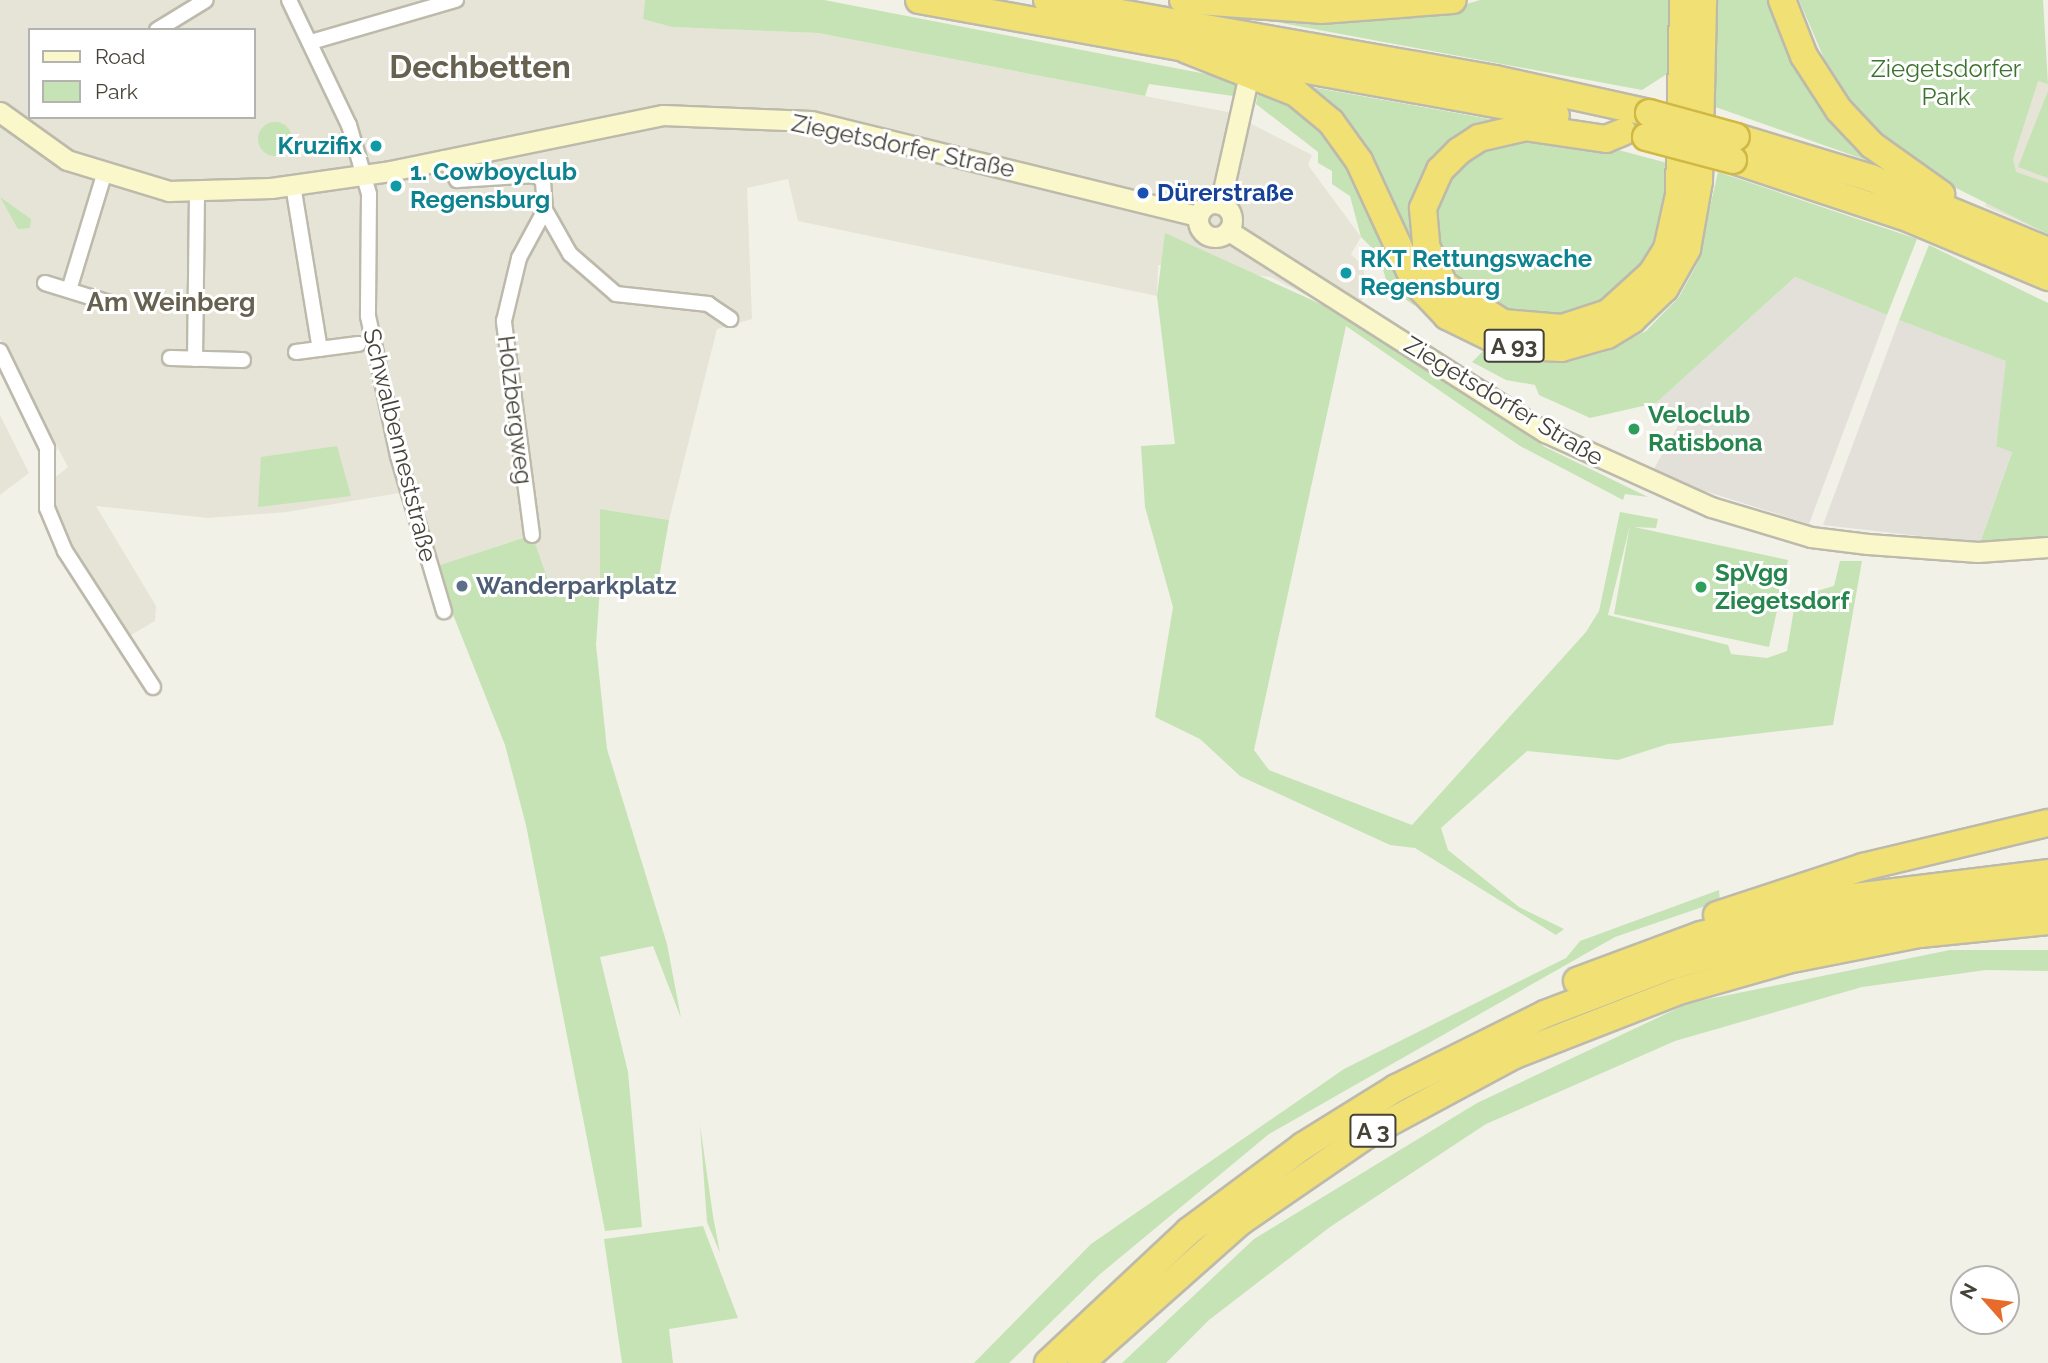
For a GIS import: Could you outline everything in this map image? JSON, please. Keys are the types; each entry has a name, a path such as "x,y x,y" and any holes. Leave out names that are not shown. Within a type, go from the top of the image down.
{"highway":[{"name":"A 93","path":"919,0 1187,50 1639,127 1734,148 1979,220 2048,251"},
{"name":"A 93","path":"1047,0 1495,79 1639,127"},
{"path":"1183,0 1361,9 1453,0"},
{"name":"A 93","path":"1639,127 1606,139 1526,127 1479,138 1459,150 1440,170 1423,208 1426,246 1444,285 1503,323 1562,328 1608,313 1653,273 1667,249 1679,195 1684,0"},
{"name":"A 93","path":"1187,50 1296,93 1331,122 1359,160 1415,282 1447,316 1506,345 1560,348 1607,335 1632,320 1665,288 1686,249 1699,181 1703,0"},
{"name":"A 93","path":"1782,0 1804,56 1839,110 1872,145 1979,220"},
{"name":"A 93","path":"1734,148 2048,277"},
{"name":"A 3","path":"1396,1088 1459,1038 1653,940 1780,891 2048,823"},
{"name":"A 3","path":"1561,988 1701,935 1845,898 2048,873"},
{"name":"A 3","path":"1048,1363 1189,1231 1303,1146 1396,1088 1545,1014 1698,958 1881,915 2048,897"},
{"name":"A 3","path":"1081,1363 1240,1222 1368,1133 1515,1055 1714,980 1857,945 1975,927 2048,922"},
{"path":"1975,927 2048,936"}],"street":[{"path":"159,28 206,0"},
{"name":"Schwalbenneststraße","path":"289,0 349,125 363,174 372,248 368,316 398,456 444,611"},
{"path":"311,43 456,0"},
{"path":"1220,204 1247,83"},
{"name":"Ziegetsdorfer Straße","path":"0,111 44,147 104,175 197,192 293,185 363,174 663,115 811,121 1199,216"},
{"path":"444,158 457,180 536,175 543,181 545,210 570,254 616,294 708,304 730,319"},
{"path":"69,290 104,175"},
{"path":"293,185 320,349"},
{"path":"195,359 197,192"},
{"path":"1220,204 1230,212 1229,231 1210,237 1199,216 1207,205 1220,204"},
{"name":"Holzbergweg","path":"532,535 504,321 519,258 545,210"},
{"name":"Ziegetsdorfer Straße","path":"1229,231 1563,442 1711,507 1811,537 1868,544 1978,552 2048,547"},
{"path":"45,283 113,304"},
{"path":"296,352 358,344"},
{"path":"0,351 47,448 47,508 65,551 153,687"},
{"path":"170,358 243,360"}],"shaded area":[{"path":"0,0 645,0 643,19 672,27 818,33 1228,112 1312,155 1308,165 1361,237 1351,254 1364,267 1364,297 1349,317 1271,277 1158,265 1157,296 798,221 788,179 747,188 752,319 717,329 669,520 600,509 600,587 549,583 531,535 423,571 399,493 287,512 208,518 96,506 156,606 155,621 131,635 69,540 54,505 53,479 68,467 0,339 0,121 12,113 0,101"},
{"path":"2038,80 2048,84 2048,234 1985,206"},
{"path":"1795,277 1887,315 1809,524 1651,474 1683,417 1656,403"},
{"path":"1899,320 2007,361 1996,445 2012,451 1980,543 1823,525"},
{"path":"0,415 29,473 0,495"}],"green space":[{"path":"645,0 824,0 1237,80 1233,96 1149,84 1145,96 818,33 672,27 643,19"},
{"path":"1480,0 1675,0 1670,72 1642,90 1271,21 1272,15 1447,10"},
{"path":"1709,0 1773,0 1880,165 1707,104"},
{"name":"Ziegetsdorfer Park","path":"1799,0 2043,0 2048,84 2038,81 2013,159 2016,172 2048,183 2048,234 1934,177 1875,132 1832,77"},
{"path":"1300,85 1495,120 1450,142 1420,260"},
{"path":"1259,88 1314,122 1332,141 1354,175 1415,306 1388,287 1379,255 1361,237 1350,196 1332,184 1332,171 1318,163 1318,152 1256,104"},
{"path":"2048,91 2048,178 2018,167"},
{"path":"275,122 287,127 292,139 287,151 275,156 263,151 258,139 263,127"},
{"path":"1566,136 1671,164 1661,238 1648,265 1610,301 1568,319 1514,317 1466,295 1436,252 1435,199 1445,175 1494,139"},
{"path":"1718,172 1917,239 1887,315 1795,277 1656,403 1590,418 1539,395 1535,385 1506,380 1472,362 1483,351 1565,362 1604,352 1646,331 1679,297 1697,264"},
{"path":"0,197 31,219 30,228 18,229"},
{"path":"1165,233 1349,317 1545,447 1648,497 1625,494 1623,500 1520,446 1346,326 1254,750 1269,770 1412,825 1586,632 1599,611 1620,512 1658,519 1656,528 1634,527 1788,560 1769,647 1614,614 1630,525 1608,615 1728,645 1731,654 1767,658 1787,651 1796,597 1834,586 1840,561 1862,561 1833,725 1668,744 1618,760 1527,751 1441,828 1448,850 1519,907 1564,929 1556,935 1415,848 1390,845 1240,776 1200,739 1155,717 1173,607 1145,507 1141,446 1175,444 1157,296"},
{"path":"1929,245 2048,303 2048,538 1980,543 2012,452 1996,446 2006,361 1899,320"},
{"path":"337,446 351,496 258,507 261,457"},
{"path":"600,509 669,520 657,589 600,587"},
{"path":"532,535 549,583 600,587 596,645 607,749 667,944 681,1018 653,946 600,957 628,1072 642,1227 605,1231 526,825 505,745 434,567"},
{"path":"1719,890 1720,901 1615,937 1269,1134 1099,1275 1009,1363 974,1363 1091,1244 1344,1069 1566,958 1580,941"},
{"path":"1950,950 2048,950 2048,971 1986,970 1862,987 1675,1041 1486,1124 1330,1227 1209,1320 1166,1363 1122,1363 1254,1239 1477,1103 1689,1003"},
{"path":"700,1125 713,1216 720,1253 707,1222"},
{"path":"703,1226 738,1318 669,1329 673,1363 622,1363 604,1239"}],"place":[{"name":"Kruzifix","path":"376,146"},
{"name":"1. Cowboyclub Regensburg","path":"396,186"},
{"name":"Dürerstraße","path":"1143,193"},
{"name":"RKT Rettungswache Regensburg","path":"1346,273"},
{"name":"Veloclub Ratisbona","path":"1634,429"},
{"name":"Wanderparkplatz","path":"462,586"},
{"name":"SpVgg Ziegetsdorf","path":"1701,587"}],"district":[{"name":"Dechbetten","path":"480,67"},
{"name":"Am Weinberg","path":"171,303"}]}
